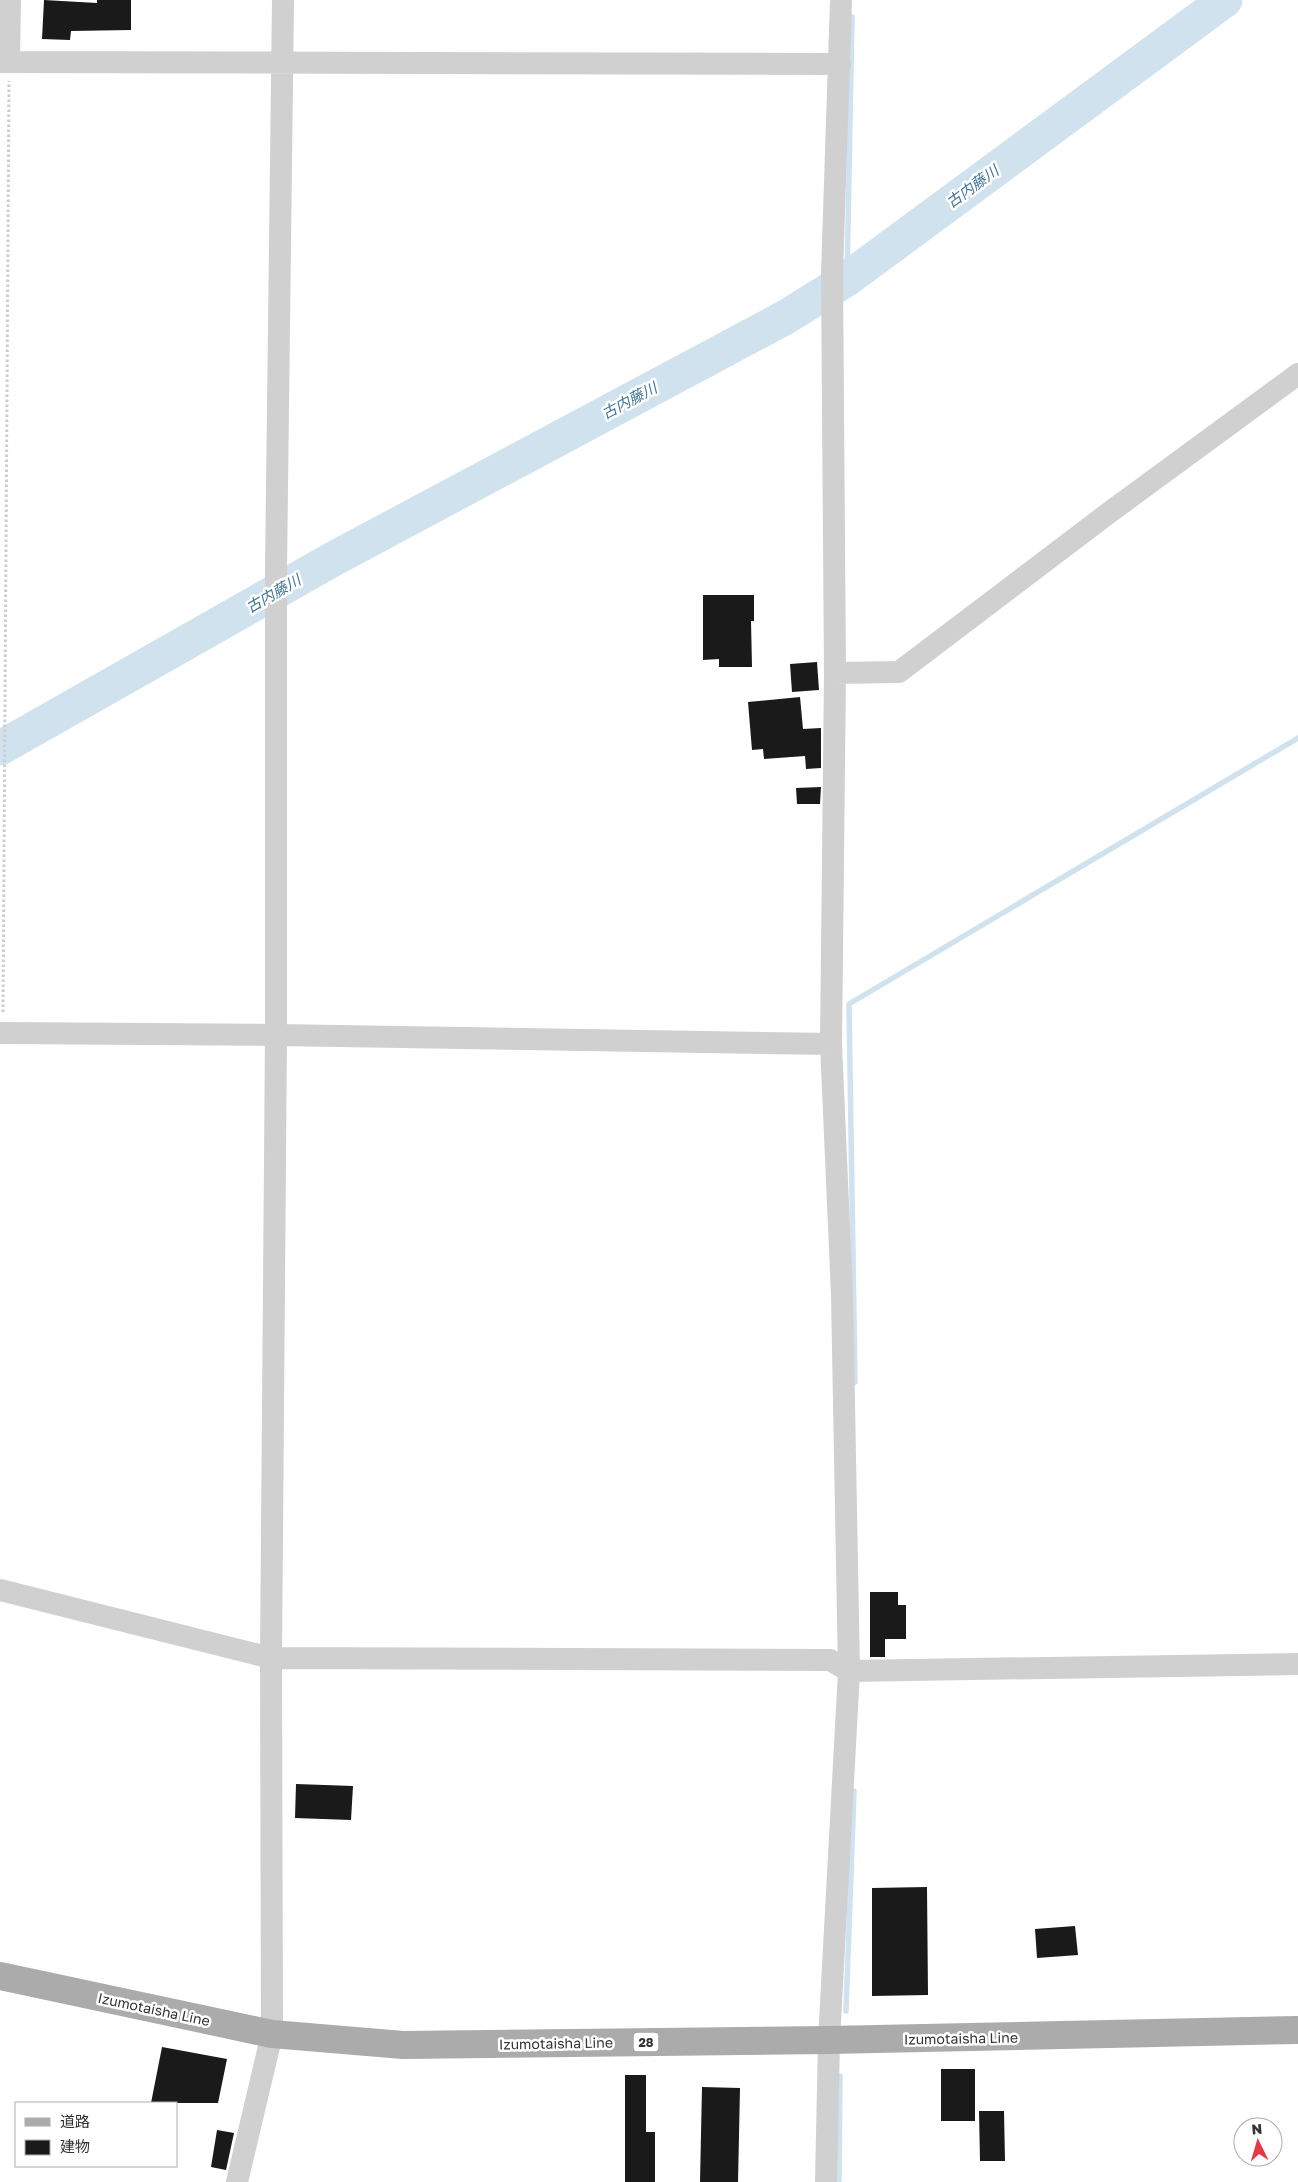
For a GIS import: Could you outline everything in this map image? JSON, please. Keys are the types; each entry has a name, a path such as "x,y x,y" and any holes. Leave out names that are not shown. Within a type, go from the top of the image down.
{"main road":[{"name":"Izumotaisha Line","path":"0,1976 272,2034 404,2045 829,2040 1298,2030"}],"street":[{"path":"10,0 4,62 840,64"},
{"path":"237,2182 272,2034 271,1658 276,1035 276,570 283,0"},
{"path":"826,2182 829,2040 849,1671 842,1295 831,1044 835,673 832,274 841,0"},
{"path":"835,673 899,672 1110,512 1298,374"},
{"path":"2,1033 276,1035 831,1044"},
{"path":"0,1590 271,1658 830,1660 849,1671 1298,1664"}],"path":[{"path":"2,1033 6,721 4,62"}],"building":[{"path":"44,0 97,3 97,0 131,0 131,30 71,31 70,40 42,39"},
{"path":"703,595 754,595 754,621 751,621 752,667 719,667 719,659 703,660"},
{"path":"817,662 819,690 792,692 790,664"},
{"path":"800,697 803,729 821,728 821,768 806,769 805,756 764,759 763,749 752,750 748,702"},
{"path":"821,787 820,804 797,804 796,788"},
{"path":"870,1592 898,1592 898,1605 906,1605 906,1639 885,1639 885,1657 870,1657"},
{"path":"296,1784 353,1786 351,1820 295,1818"},
{"path":"927,1887 928,1995 872,1996 872,1888"},
{"path":"1075,1926 1078,1955 1037,1958 1035,1929"},
{"path":"162,2047 227,2059 218,2103 151,2102"},
{"path":"941,2069 975,2069 975,2121 941,2121"},
{"path":"625,2075 646,2075 646,2132 655,2132 655,2182 625,2182"},
{"path":"702,2087 740,2088 738,2182 700,2182"},
{"path":"979,2111 1004,2111 1005,2161 980,2161"},
{"path":"217,2130 234,2133 226,2170 211,2167"}],"waterway":[{"name":"古内藤川","path":"0,748 335,558 786,317 847,279 1225,0"},
{"path":"847,279 852,17"},
{"path":"855,1382 849,1004 1298,738"},
{"path":"846,2011 854,1791"},
{"path":"839,2182 840,2076"}]}
